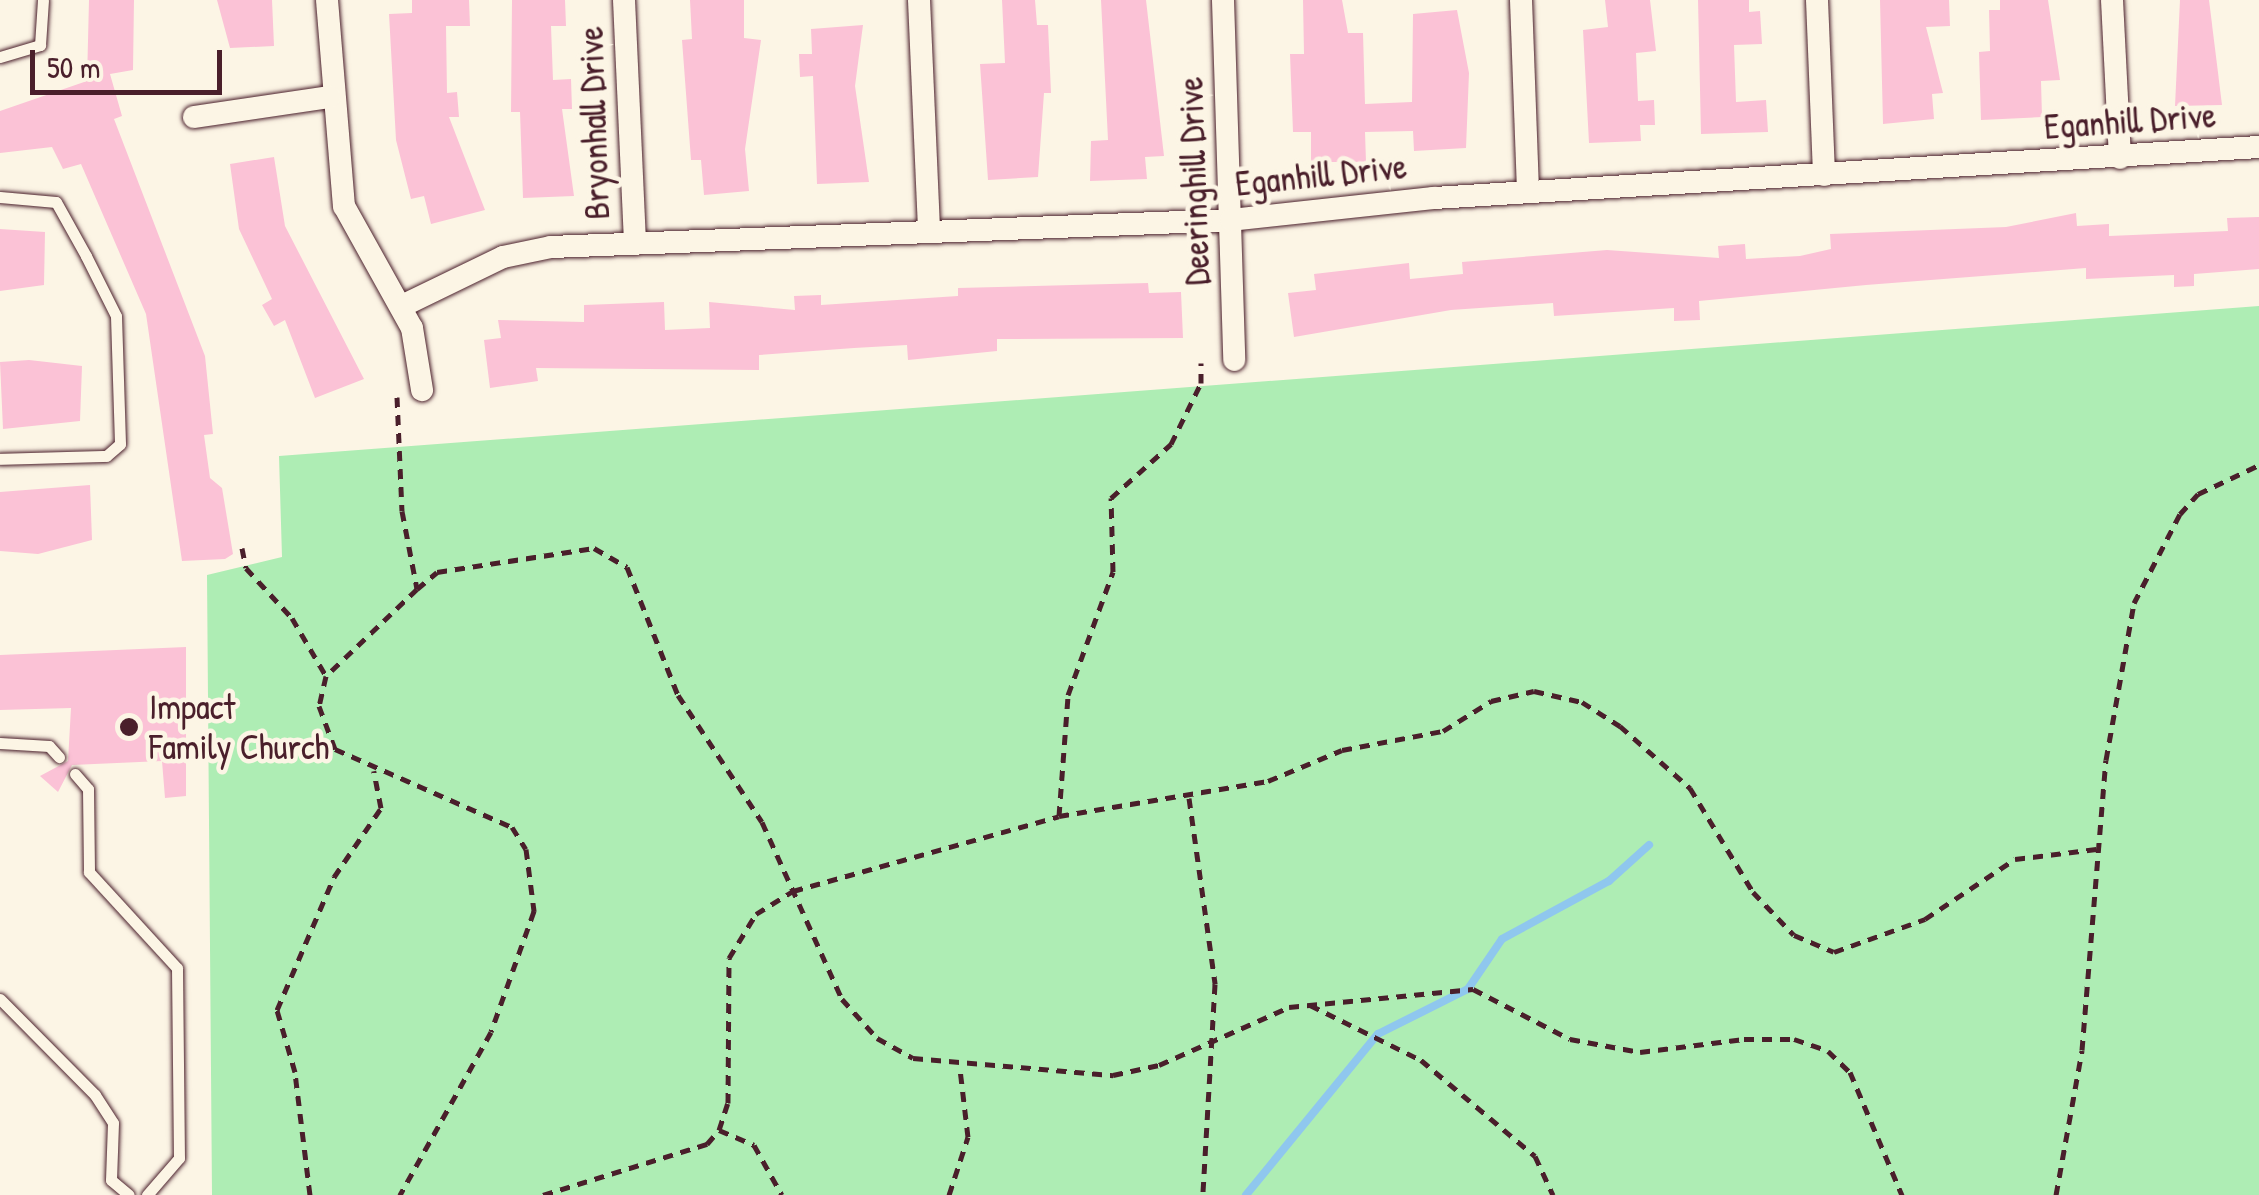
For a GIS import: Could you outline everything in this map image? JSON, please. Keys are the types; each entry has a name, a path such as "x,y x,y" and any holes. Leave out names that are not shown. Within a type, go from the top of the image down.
{"street":[{"path":"328,0 330,96 344,206 402,306 422,390"},
{"name":"Bryonhall Drive","path":"624,0 634,244"},
{"path":"920,0 930,232"},
{"name":"Deeringhill Drive","path":"1223,0 1234,360"},
{"path":"1521,0 1528,192"},
{"path":"1817,0 1824,175"},
{"path":"2112,0 2120,158"},
{"path":"194,117 330,96"},
{"name":"Eganhill Drive","path":"402,306 525,250 1231,220 1528,192 2259,147"}],"lane":[{"path":"0,57 40,45 42,0"},
{"path":"0,197 56,202 108,301 120,444 106,456 0,459"},
{"path":"0,743 50,746 59,757"},
{"path":"75,774 88,789 89,872 178,968 180,1158 147,1195"},
{"path":"0,999 95,1094 113,1123 111,1180 128,1195"}],"path":[{"path":"1059,816 1068,694 1114,572 1112,498 1171,444 1201,383 1201,363"},
{"path":"397,396 402,512 417,589"},
{"path":"2056,1195 2082,1050 2096,850 2134,603 2189,504 2259,465"},
{"path":"242,548 246,568 292,618 326,676"},
{"path":"400,1195 491,1032 534,912 526,849 512,827 372,769 336,749 319,706 326,676 438,572 594,548 627,567 678,695 762,822 842,999 877,1038 960,1069 1113,1075 1212,1042 1307,1004 1473,989 1570,1038 1640,1052 1794,1039 1850,1072 1902,1195"},
{"path":"542,1195 707,1144 719,1130 728,1103 730,958 756,914 793,891 1059,816 1188,798 1268,781 1342,750 1443,731 1491,701 1534,691 1582,702 1634,738 1690,788 1753,892 1794,936 1834,952 1925,919 1943,899 2015,859 2096,850"},
{"path":"310,1195 296,1072 277,1010 334,878 381,808 372,769"},
{"path":"1188,798 1215,984 1204,1195"},
{"path":"1307,1004 1421,1060 1535,1156 1553,1195"},
{"path":"949,1195 968,1137 960,1069"},
{"path":"719,1130 754,1145 782,1195"}],"green space":[{"path":"2259,306 2259,1195 212,1195 207,575 282,557 279,456"}],"building":[{"path":"89,0 134,0 133,70 110,74 122,116 114,119 205,356 213,434 204,435 210,478 222,488 233,554 225,559 182,561 146,314 81,164 63,169 52,147 0,153 0,111 87,81"},
{"path":"217,0 272,0 274,46 230,48"},
{"path":"412,0 469,0 470,26 446,26 447,93 457,92 459,117 449,117 485,210 431,224 424,196 411,199 396,140 389,14 412,13"},
{"path":"512,0 565,0 566,26 551,26 553,80 571,79 572,109 562,109 574,196 523,198 520,112 511,112"},
{"path":"690,0 744,0 744,38 761,40 745,149 749,191 704,195 701,160 691,160 682,40 692,39"},
{"path":"1002,0 1035,0 1037,25 1048,25 1051,93 1044,93 1038,177 988,180 980,64 1005,63"},
{"path":"1101,0 1146,0 1164,156 1145,157 1147,179 1090,181 1091,141 1108,140"},
{"path":"1303,0 1342,0 1348,33 1363,33 1365,104 1412,102 1413,14 1457,10 1469,73 1466,148 1414,151 1413,131 1365,132 1366,162 1311,162 1311,132 1293,132 1290,54 1304,54"},
{"path":"1605,0 1650,0 1656,51 1636,53 1638,101 1654,100 1655,125 1640,125 1641,141 1589,143 1583,30 1608,27"},
{"path":"1698,0 1749,0 1749,12 1760,11 1762,44 1734,45 1736,102 1766,100 1768,132 1701,134"},
{"path":"1880,0 1949,0 1950,26 1926,27 1943,93 1932,94 1934,119 1883,124"},
{"path":"2000,0 2048,0 2060,80 2041,81 2042,117 1981,120 1979,52 1990,51 1989,10 2000,10"},
{"path":"2180,0 2209,0 2222,105 2175,106"},
{"path":"863,25 855,86 869,182 817,184 813,76 800,77 799,54 812,54 811,29"},
{"path":"274,157 285,226 364,379 315,398 285,320 274,326 262,305 272,299 239,229 230,164"},
{"path":"2076,213 2077,226 2109,224 2109,236 2228,231 2227,218 2259,217 2259,269 2194,274 2194,286 2174,287 2174,275 2086,279 2086,268 1866,285 1699,301 1700,320 1674,321 1674,308 1554,316 1553,303 1451,310 1294,337 1288,293 1316,290 1314,274 1409,263 1410,279 1463,274 1462,262 1607,250 1719,258 1718,246 1745,244 1746,259 1800,256 1831,249 1830,234 2006,227"},
{"path":"0,229 45,232 44,285 0,291"},
{"path":"1148,283 1149,293 1181,292 1183,338 997,339 997,351 908,360 907,345 759,355 759,370 536,368 538,381 490,388 484,340 501,338 498,320 584,322 584,305 664,302 665,330 710,328 709,302 795,310 794,296 821,295 821,305 958,296 958,288"},
{"path":"29,360 82,366 80,421 3,429 0,362"},
{"path":"90,485 92,540 38,554 0,551 0,492"},
{"name":"Impact Family Church","path":"186,647 186,796 165,798 162,761 72,765 58,792 40,776 68,761 71,708 0,710 0,655"}],"waterway":[{"path":"1246,1195 1378,1034 1468,989 1502,939 1609,881 1649,845"}],"place":[{"name":"Impact Family Church","path":"129,727"}]}
